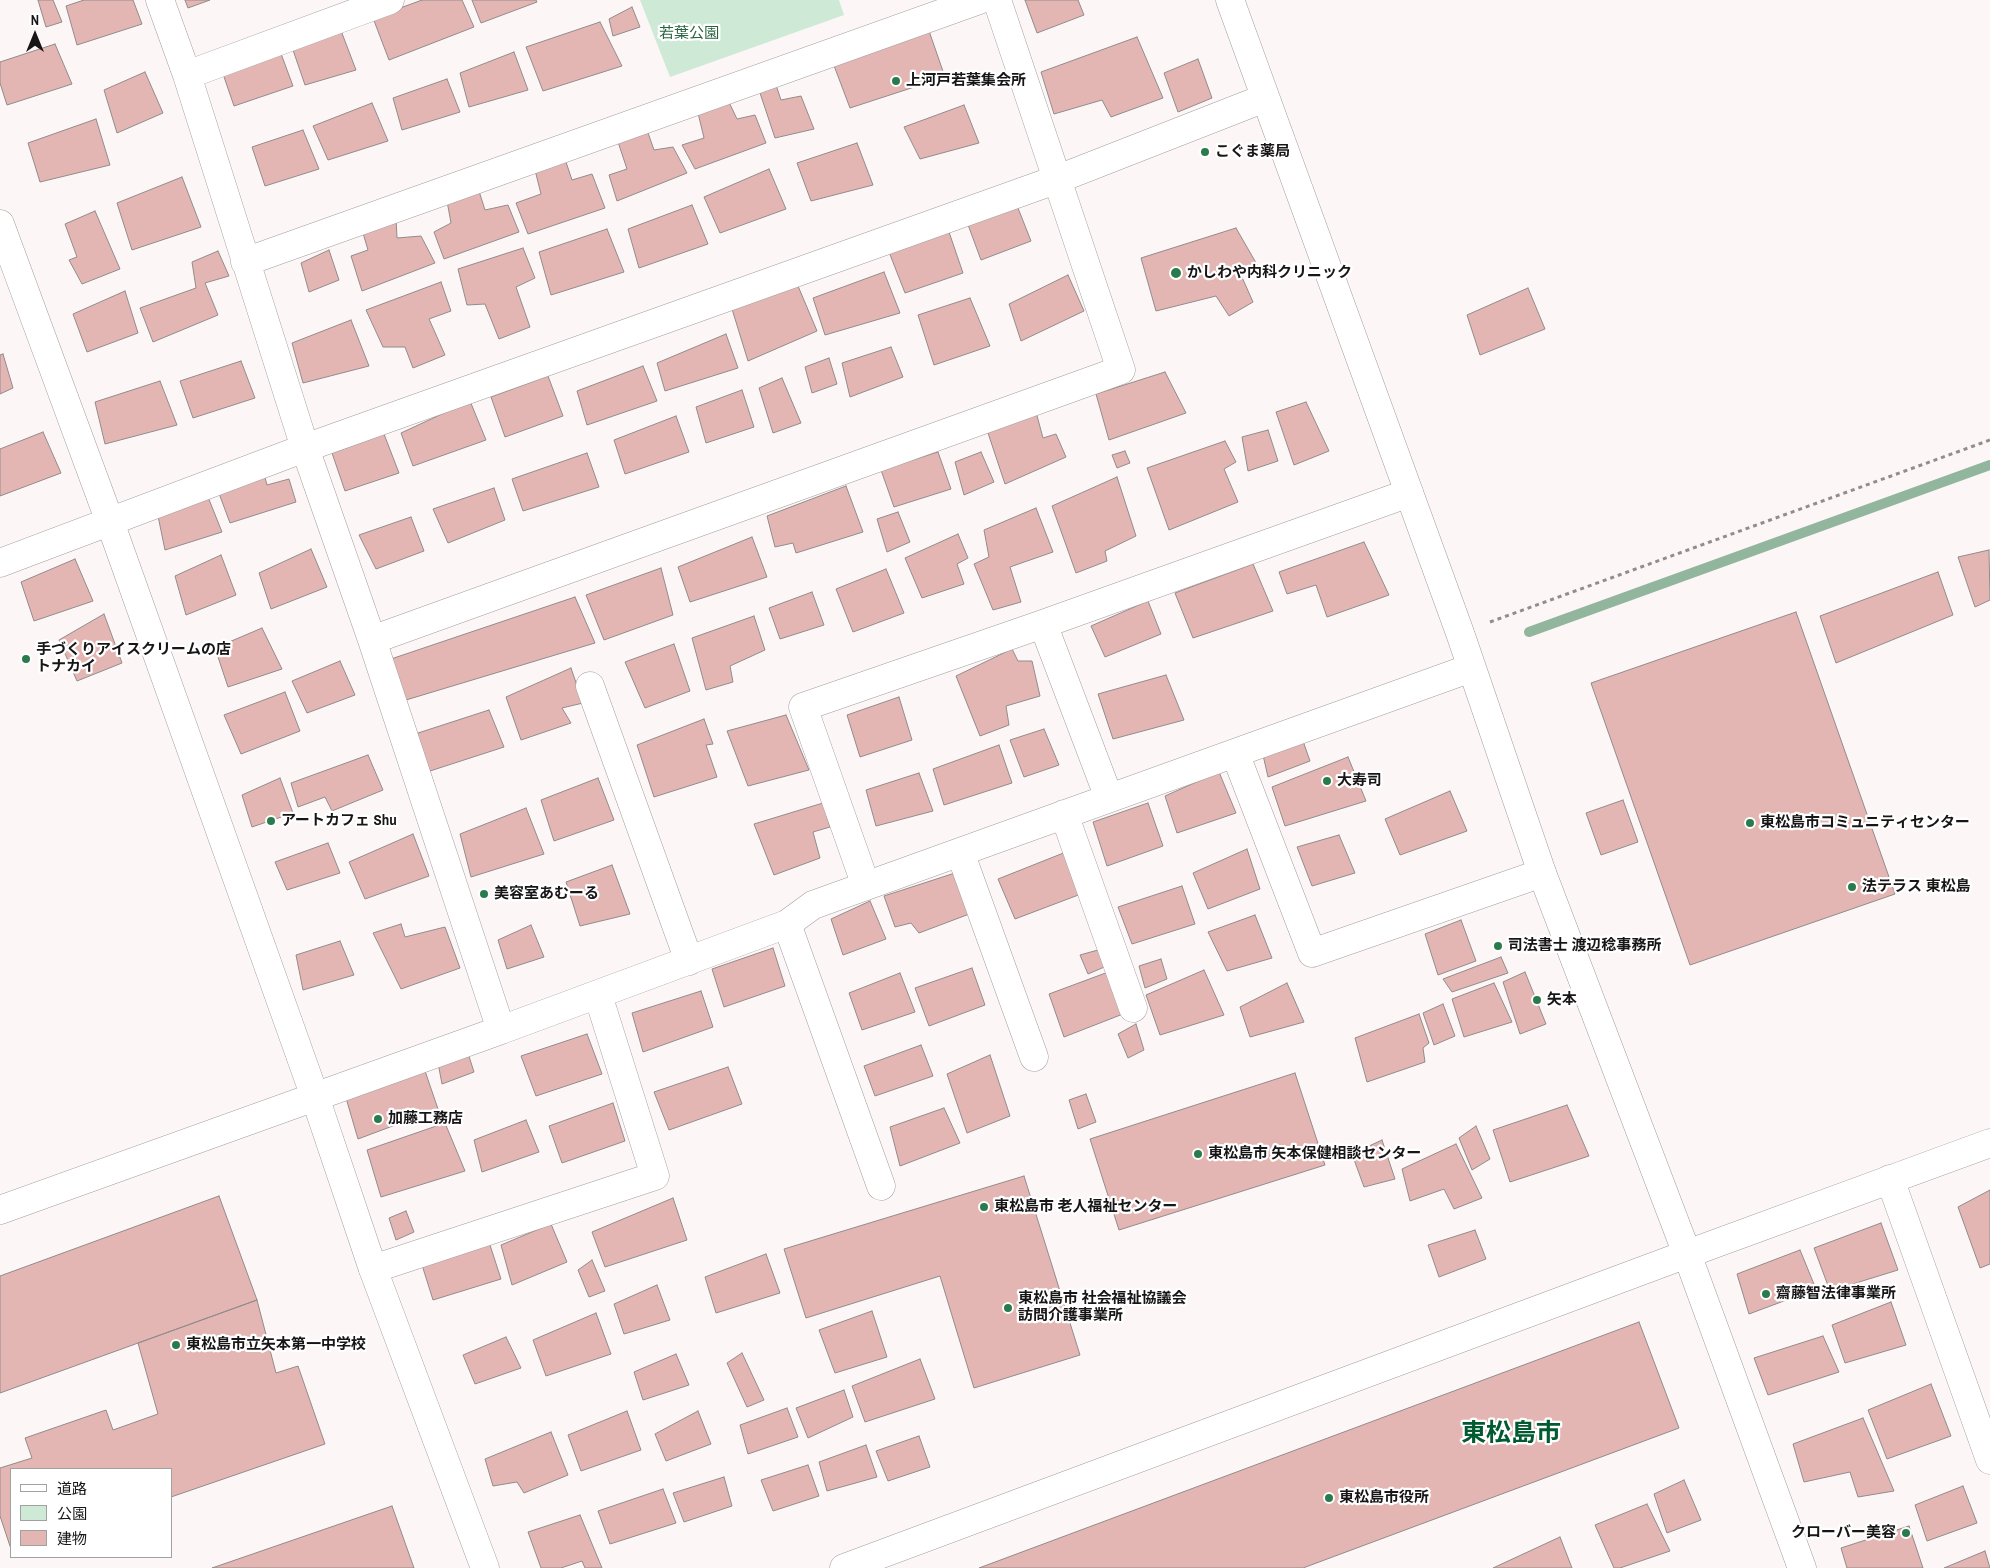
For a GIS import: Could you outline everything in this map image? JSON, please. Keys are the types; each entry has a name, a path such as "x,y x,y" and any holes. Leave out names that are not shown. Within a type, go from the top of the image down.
{"street":[{"path":"160,0 187,74 305,448 372,640 502,1030"},
{"path":"187,74 390,0"},
{"path":"245,262 979,0"},
{"path":"372,640 1121,370 997,0"},
{"path":"1230,0 1460,633 1542,873 1687,1254 1802,1568"},
{"path":"0,563 305,448 1058,179 1265,98"},
{"path":"0,224 110,522 315,1097 373,1269 486,1568"},
{"path":"866,886 803,706 1043,624 1409,493"},
{"path":"1043,624 1109,798"},
{"path":"0,1210 598,996 787,924 813,905 1471,668"},
{"path":"590,686 689,961"},
{"path":"1235,753 1312,953 1542,873"},
{"path":"1064,814 1133,1008"},
{"path":"960,852 1034,1056"},
{"path":"787,924 881,1186"},
{"path":"373,1269 655,1176 598,996"},
{"path":"844,1568 1990,1143"},
{"path":"1890,1179 1990,1460"}],"path":[{"path":"1460,633 1990,440"}],"green space":[{"name":"若葉公園","path":"640,0 839,0 844,15 670,77"}],"building":[{"path":"38,0 53,0 62,22 46,27"},
{"path":"84,0 133,0 142,24 77,45 66,6"},
{"path":"185,0 210,0 188,8"},
{"path":"422,0 462,0 474,27 389,60 373,18"},
{"path":"472,0 536,0 537,2 481,23"},
{"path":"1025,0 1078,0 1084,15 1037,33"},
{"path":"632,7 640,27 613,36 609,19"},
{"path":"600,22 622,66 543,91 526,47"},
{"path":"340,28 356,70 305,85 292,47"},
{"path":"928,28 945,77 850,108 833,63"},
{"path":"1137,37 1163,98 1111,117 1102,100 1054,114 1041,72"},
{"path":"55,44 72,84 7,105 0,83 0,62"},
{"path":"280,51 293,86 234,106 222,71"},
{"path":"514,52 528,90 469,107 460,73"},
{"path":"1198,59 1212,98 1178,112 1164,73"},
{"path":"145,72 163,113 117,133 104,90"},
{"path":"447,79 460,112 402,130 393,98"},
{"path":"775,82 781,100 801,96 814,129 775,138 759,90"},
{"path":"727,98 737,119 755,115 766,143 695,169 682,145 704,138 698,113"},
{"path":"372,103 388,141 328,160 313,126"},
{"path":"964,105 979,143 920,159 904,127"},
{"path":"96,119 110,165 40,182 28,143"},
{"path":"646,127 654,150 673,147 687,173 617,201 609,175 627,169 618,142"},
{"path":"303,130 319,169 265,186 252,147"},
{"path":"857,143 873,185 811,201 797,163"},
{"path":"564,156 572,180 592,174 605,208 528,234 516,203 541,194 535,170"},
{"path":"769,169 786,209 720,233 704,197"},
{"path":"182,177 201,227 132,250 117,203"},
{"path":"478,188 485,210 508,205 519,232 444,259 434,232 451,223 447,201"},
{"path":"1016,203 1031,241 981,260 967,222"},
{"path":"692,205 708,244 639,268 628,229"},
{"path":"95,211 120,269 82,284 69,260 77,257 65,224"},
{"path":"396,218 397,238 421,236 435,263 362,291 351,256 368,250 363,233"},
{"path":"1236,228 1259,268 1241,275 1253,302 1229,316 1216,296 1156,311 1141,258"},
{"path":"607,229 624,272 551,295 539,252"},
{"path":"949,232 963,273 905,293 889,252"},
{"path":"523,248 535,278 516,287 530,327 499,339 485,304 467,305 458,269"},
{"path":"329,250 339,280 309,292 301,263"},
{"path":"218,251 229,276 205,283 218,315 153,342 140,308 196,288 192,262"},
{"path":"884,272 900,313 825,335 813,298"},
{"path":"1068,275 1084,311 1021,341 1009,304"},
{"path":"441,282 451,311 429,319 445,355 413,368 405,347 383,347 366,310"},
{"path":"798,286 817,331 748,361 732,309"},
{"path":"1528,288 1545,329 1480,355 1467,315"},
{"path":"125,291 138,333 87,352 73,314"},
{"path":"970,298 990,346 934,365 918,315"},
{"path":"351,320 369,366 303,383 292,343"},
{"path":"726,334 738,368 665,391 657,363"},
{"path":"891,347 903,377 850,397 842,363"},
{"path":"3,354 13,388 0,394 0,355"},
{"path":"829,358 837,384 812,393 805,367"},
{"path":"241,361 255,398 193,418 180,381"},
{"path":"643,366 657,401 587,425 577,391"},
{"path":"1165,372 1186,413 1109,440 1096,394"},
{"path":"548,376 563,416 505,437 491,397"},
{"path":"782,378 801,423 773,433 759,388"},
{"path":"160,381 177,425 105,444 95,402"},
{"path":"742,390 754,427 706,443 696,407"},
{"path":"470,401 486,440 413,466 401,433"},
{"path":"1306,402 1329,451 1294,465 1276,412"},
{"path":"1036,412 1043,438 1056,434 1066,457 1005,484 987,430"},
{"path":"676,416 689,452 625,474 614,440"},
{"path":"1268,430 1278,461 1248,471 1242,437"},
{"path":"43,432 61,473 0,496 0,449"},
{"path":"384,434 399,473 345,491 332,453"},
{"path":"1225,441 1236,462 1224,469 1238,502 1169,530 1147,468"},
{"path":"1125,451 1130,463 1117,468 1112,455"},
{"path":"938,452 951,489 894,507 881,470"},
{"path":"981,452 994,482 964,495 955,462"},
{"path":"587,453 599,487 523,511 512,479"},
{"path":"263,470 267,485 289,479 296,502 230,523 217,488"},
{"path":"1117,477 1136,536 1105,551 1107,561 1076,573 1052,506"},
{"path":"846,486 863,532 796,553 793,543 775,547 767,516"},
{"path":"494,488 505,520 448,543 433,509"},
{"path":"208,497 222,532 165,550 158,516"},
{"path":"1036,508 1053,552 1010,567 1021,602 993,610 974,564 989,557 984,530"},
{"path":"898,512 910,542 887,552 877,519"},
{"path":"411,517 424,551 376,569 359,535"},
{"path":"958,534 968,558 957,564 964,584 922,598 905,558"},
{"path":"752,537 767,577 690,602 678,567"},
{"path":"1364,542 1389,595 1327,617 1316,585 1287,594 1279,572"},
{"path":"311,549 327,587 271,609 259,573"},
{"path":"1989,550 1990,600 1975,607 1958,557"},
{"path":"221,555 236,595 186,615 175,576"},
{"path":"75,559 93,601 34,621 21,582"},
{"path":"1253,564 1273,611 1193,638 1175,593"},
{"path":"661,568 673,615 604,640 586,595"},
{"path":"886,569 904,613 853,632 836,589"},
{"path":"1938,572 1953,615 1836,663 1820,616"},
{"path":"812,592 824,625 780,639 769,608"},
{"path":"575,597 595,643 406,700 391,659"},
{"path":"1148,601 1161,634 1105,657 1091,626"},
{"path":"1796,612 1895,894 1690,965 1591,683"},
{"path":"104,614 122,663 77,681 59,640"},
{"path":"754,616 765,650 730,666 733,682 706,690 692,638"},
{"path":"262,628 282,669 228,687 215,648"},
{"path":"674,644 690,691 645,708 625,662"},
{"path":"1012,649 1018,661 1032,661 1040,696 1006,706 1009,725 980,736 956,676"},
{"path":"340,661 355,695 307,713 292,681"},
{"path":"571,668 583,703 562,708 571,723 521,740 506,697"},
{"path":"1166,675 1184,720 1113,739 1098,694"},
{"path":"285,692 300,731 241,754 224,715"},
{"path":"899,697 912,740 860,757 847,715"},
{"path":"489,710 504,747 430,771 415,734"},
{"path":"786,715 809,770 748,786 727,731"},
{"path":"704,719 713,744 706,745 717,777 654,797 637,745"},
{"path":"1044,729 1059,765 1024,777 1010,740"},
{"path":"1303,741 1310,761 1268,777 1263,755"},
{"path":"999,745 1012,783 944,805 933,769"},
{"path":"368,755 383,790 332,811 325,797 298,807 291,783"},
{"path":"1348,757 1366,801 1285,826 1272,787"},
{"path":"1219,772 1236,813 1177,833 1165,796"},
{"path":"919,773 933,811 876,826 866,790"},
{"path":"280,778 293,813 252,827 242,795"},
{"path":"598,778 614,820 554,841 541,800"},
{"path":"1450,791 1467,831 1400,855 1385,819"},
{"path":"1623,800 1638,842 1601,855 1586,813"},
{"path":"823,803 830,827 813,832 820,858 774,875 754,824"},
{"path":"1148,803 1163,846 1107,866 1093,822"},
{"path":"526,808 544,854 471,877 460,834"},
{"path":"413,834 429,876 365,899 349,862"},
{"path":"1339,835 1355,873 1312,886 1297,847"},
{"path":"328,843 340,873 287,890 275,862"},
{"path":"1247,849 1260,889 1208,909 1193,873"},
{"path":"1066,852 1081,894 1015,919 998,879"},
{"path":"612,865 630,914 580,926 566,882"},
{"path":"955,873 972,913 919,933 911,923 895,927 884,896"},
{"path":"1182,886 1195,924 1132,944 1118,907"},
{"path":"870,901 886,939 843,955 831,919"},
{"path":"1255,915 1272,958 1227,971 1208,932"},
{"path":"1461,920 1476,961 1438,975 1425,934"},
{"path":"401,924 405,937 445,927 460,968 401,989 373,933"},
{"path":"531,925 544,957 507,969 498,940"},
{"path":"340,941 354,975 303,990 296,955"},
{"path":"773,948 785,986 724,1007 712,969"},
{"path":"1105,948 1109,965 1088,974 1080,955"},
{"path":"1501,957 1508,973 1452,992 1443,979"},
{"path":"1161,959 1167,979 1145,988 1139,966"},
{"path":"972,968 985,1005 929,1026 915,988"},
{"path":"1204,970 1224,1015 1160,1035 1146,995"},
{"path":"1111,971 1123,1014 1064,1037 1049,994"},
{"path":"1525,972 1546,1024 1520,1034 1503,982"},
{"path":"900,973 915,1012 862,1030 849,993"},
{"path":"1287,983 1304,1022 1250,1037 1240,1007"},
{"path":"1494,983 1512,1022 1464,1037 1452,999"},
{"path":"701,991 713,1027 643,1052 632,1013"},
{"path":"1443,1004 1455,1036 1434,1045 1423,1013"},
{"path":"1419,1014 1429,1043 1423,1048 1425,1062 1367,1082 1355,1038"},
{"path":"1136,1024 1144,1050 1128,1058 1118,1034"},
{"path":"587,1034 602,1074 536,1096 521,1056"},
{"path":"921,1045 933,1076 875,1096 864,1066"},
{"path":"467,1050 474,1072 442,1084 438,1063"},
{"path":"990,1055 1010,1116 967,1133 947,1074"},
{"path":"728,1067 742,1104 669,1130 654,1092"},
{"path":"424,1068 438,1109 358,1139 346,1098"},
{"path":"1295,1073 1325,1165 1119,1230 1090,1139"},
{"path":"1086,1094 1096,1122 1078,1129 1069,1100"},
{"path":"613,1103 625,1141 562,1163 549,1126"},
{"path":"1567,1105 1589,1156 1510,1182 1493,1130"},
{"path":"944,1108 960,1143 900,1166 890,1127"},
{"path":"526,1120 539,1152 482,1172 474,1140"},
{"path":"445,1123 465,1171 381,1197 367,1150"},
{"path":"1476,1126 1490,1159 1472,1170 1459,1138"},
{"path":"1382,1140 1395,1179 1364,1187 1352,1154"},
{"path":"1456,1144 1482,1198 1454,1209 1444,1189 1410,1201 1402,1169"},
{"path":"1024,1176 1080,1355 974,1388 940,1276 806,1318 784,1249"},
{"path":"1990,1190 1990,1264 1980,1268 1958,1207"},
{"path":"219,1196 257,1300 0,1393 0,1276"},
{"path":"673,1198 687,1240 605,1267 592,1232"},
{"path":"406,1211 414,1232 396,1240 389,1218"},
{"path":"1881,1223 1898,1270 1830,1291 1814,1248"},
{"path":"551,1224 567,1262 512,1285 501,1245"},
{"path":"1475,1230 1486,1259 1439,1277 1428,1245"},
{"path":"489,1242 501,1279 433,1300 422,1265"},
{"path":"1800,1250 1816,1289 1749,1314 1737,1274"},
{"path":"766,1254 780,1293 716,1313 705,1277"},
{"path":"592,1260 605,1291 589,1297 578,1270"},
{"path":"657,1285 670,1320 624,1334 614,1304"},
{"path":"257,1300 276,1373 298,1366 325,1444 172,1497 172,1468 10,1468 10,1546 0,1516 0,1468 32,1458 25,1438 106,1410 113,1430 158,1414 138,1343"},
{"path":"1891,1302 1906,1345 1845,1363 1832,1325"},
{"path":"872,1311 887,1357 835,1373 819,1330"},
{"path":"596,1313 611,1354 546,1376 533,1340"},
{"name":"東松島市役所","path":"1639,1322 1679,1428 1303,1568 979,1568"},
{"path":"1823,1336 1839,1372 1768,1395 1754,1358"},
{"path":"506,1337 521,1368 475,1384 463,1355"},
{"path":"742,1353 764,1400 747,1407 727,1363"},
{"path":"676,1354 689,1385 643,1400 634,1372"},
{"path":"920,1359 935,1399 865,1422 852,1386"},
{"path":"1931,1384 1951,1436 1887,1459 1868,1410"},
{"path":"844,1390 853,1417 808,1438 796,1408"},
{"path":"787,1408 798,1437 748,1454 740,1425"},
{"path":"627,1411 641,1450 581,1471 568,1435"},
{"path":"698,1411 711,1444 666,1461 655,1434"},
{"path":"1863,1418 1894,1491 1858,1497 1850,1472 1804,1482 1793,1444"},
{"path":"551,1432 568,1475 524,1493 517,1482 493,1486 485,1459"},
{"path":"919,1436 930,1467 888,1481 876,1451"},
{"path":"866,1445 877,1477 827,1491 819,1462"},
{"path":"808,1465 819,1496 773,1511 761,1480"},
{"path":"724,1477 732,1506 684,1522 673,1493"},
{"path":"1684,1480 1701,1520 1667,1533 1654,1494"},
{"path":"1963,1486 1977,1523 1927,1541 1915,1505"},
{"path":"663,1489 676,1523 610,1544 598,1511"},
{"path":"1647,1504 1670,1551 1620,1568 1614,1568 1595,1525"},
{"path":"392,1506 414,1568 212,1568"},
{"path":"580,1515 602,1568 585,1568 582,1561 561,1568 541,1568 528,1532"},
{"path":"1909,1526 1923,1568 1847,1568 1841,1548"},
{"path":"1560,1537 1572,1568 1493,1568"},
{"path":"1985,1551 1990,1568 1944,1568"}],"waterway":[{"path":"1529,632 1990,465"}],"place":[{"name":"上河戸若葉集会所","path":"896,81"},
{"name":"こぐま薬局","path":"1205,152"},
{"name":"かしわや内科クリニック","path":"1176,273"},
{"name":"手づくりアイスクリームの店 トナカイ","path":"26,659"},
{"name":"大寿司","path":"1327,781"},
{"name":"アートカフェ Shu","path":"271,821"},
{"name":"東松島市コミュニティセンター","path":"1750,823"},
{"name":"法テラス 東松島","path":"1852,887"},
{"name":"美容室あむーる","path":"484,894"},
{"name":"司法書士 渡辺稔事務所","path":"1498,946"},
{"name":"矢本","path":"1537,1000"},
{"name":"加藤工務店","path":"378,1119"},
{"name":"東松島市 矢本保健相談センター","path":"1198,1154"},
{"name":"東松島市 老人福祉センター","path":"984,1207"},
{"name":"齋藤智法律事業所","path":"1766,1294"},
{"name":"東松島市 社会福祉協議会 訪問介護事業所","path":"1008,1308"},
{"name":"東松島市立矢本第一中学校","path":"176,1345"},
{"name":"東松島市役所","path":"1329,1498"},
{"name":"クローバー美容","path":"1906,1533"}],"district":[{"name":"東松島市","path":"1511,1434"}]}
